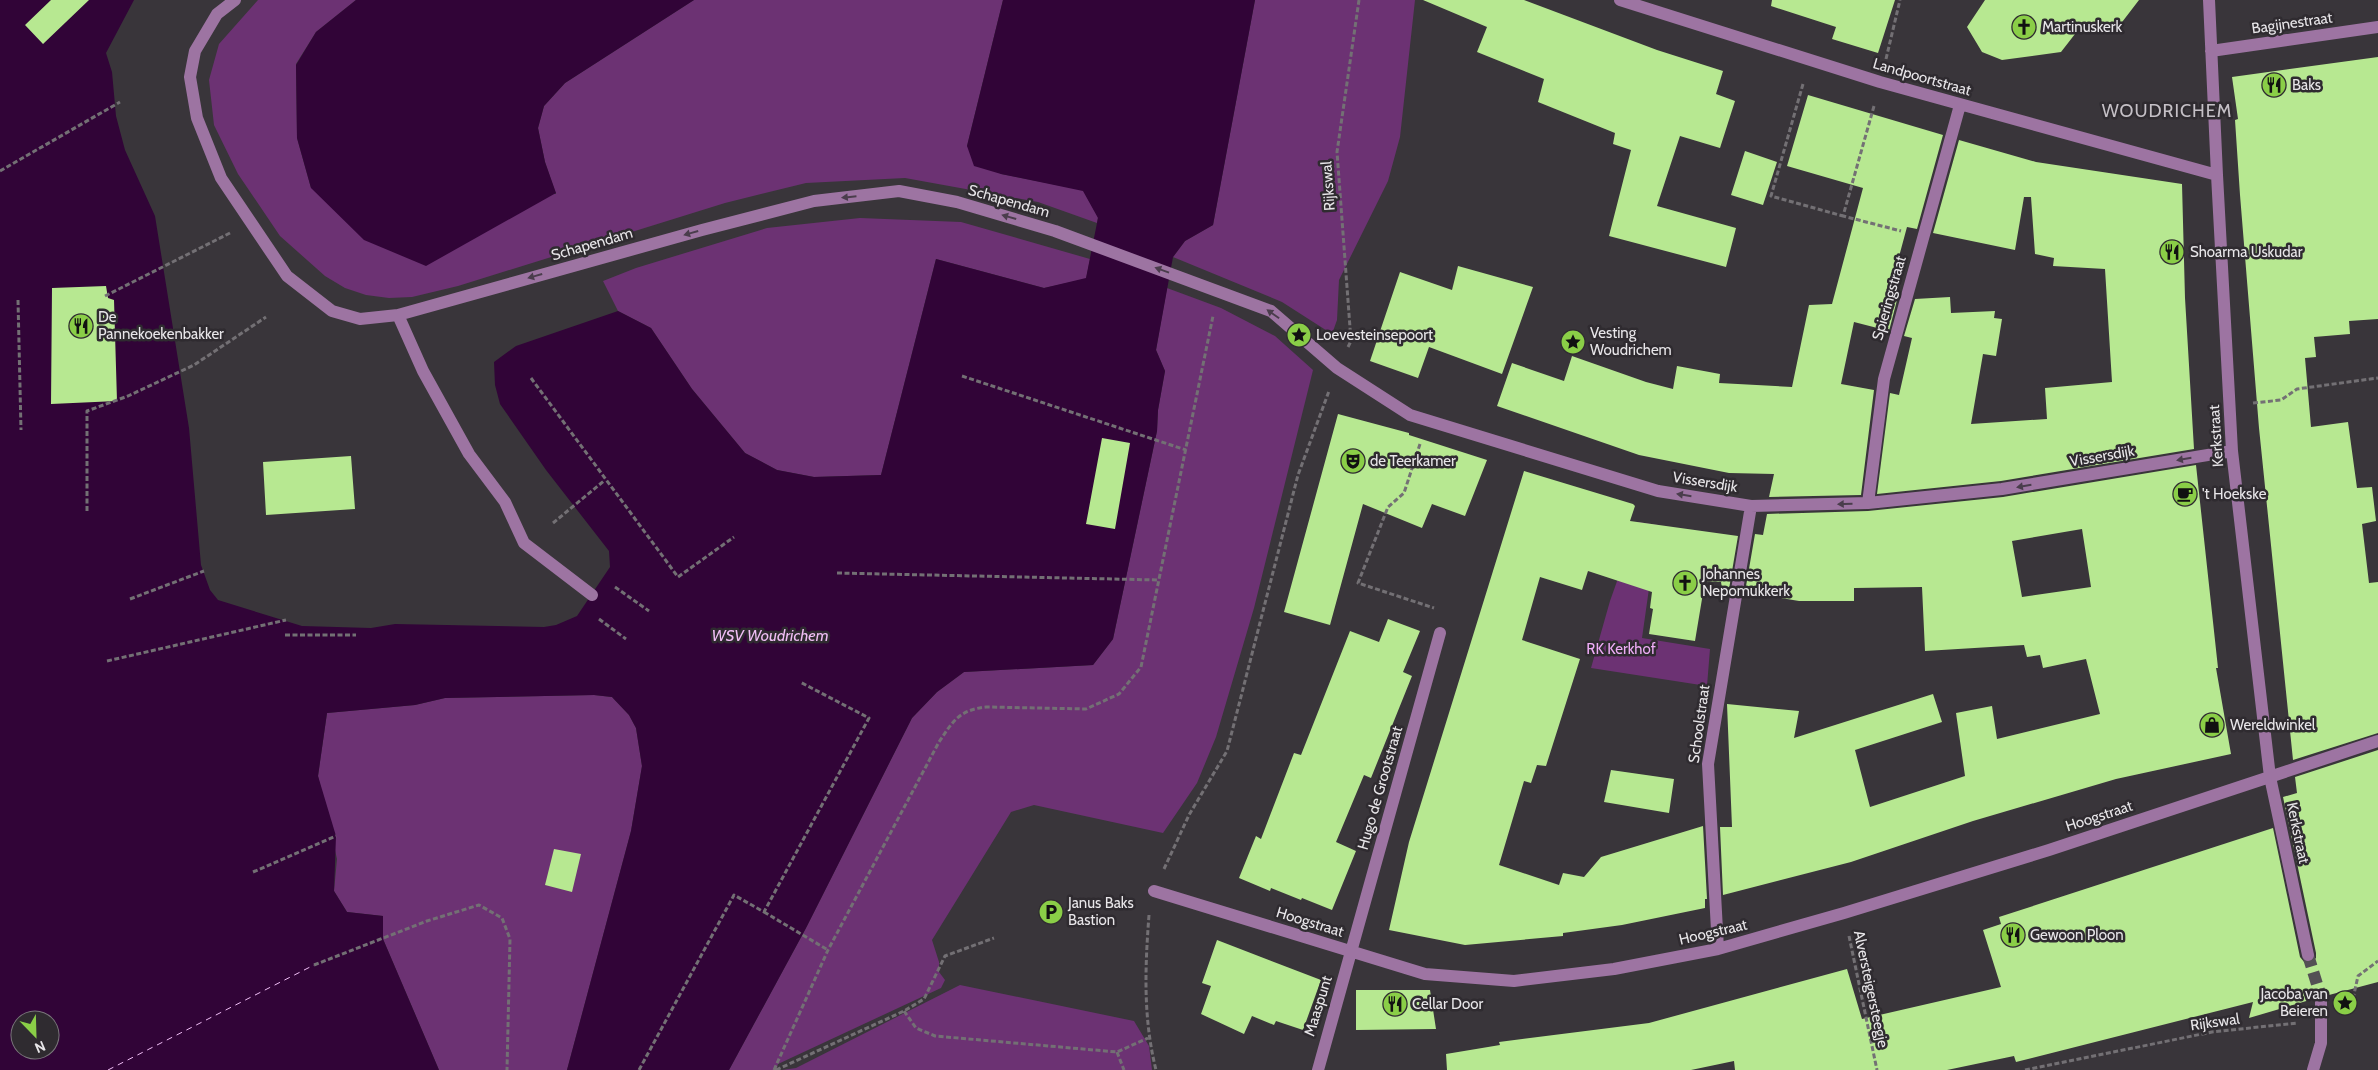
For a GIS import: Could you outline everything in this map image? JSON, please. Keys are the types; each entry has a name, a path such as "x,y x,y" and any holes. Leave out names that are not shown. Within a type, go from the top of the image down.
{"street":[{"name":"Schapendam","path":"235,0 217,14 195,51 190,77 197,118 221,178 287,276 332,311 360,318 398,315 702,230 814,201 899,191 957,202 1055,231 1213,289"},
{"name":"Landpoortstraat","path":"1620,0 1880,82 2217,175"},
{"name":"Kerkstraat","path":"2210,0 2211,52 2232,451 2270,777 2308,955"},
{"name":"Bagijnestraat","path":"2211,52 2378,27"},
{"name":"Spieringstraat","path":"1868,503 1884,379 1960,105"},
{"name":"Vissersdijk","path":"1213,289 1271,311 1337,368 1410,415 1658,491 1751,506 1868,503 2002,489 2232,451"},
{"path":"398,315 423,371 469,454 505,502 524,542 592,595"},
{"name":"Schoolstraat","path":"1718,949 1708,764 1751,506"},
{"name":"Hugo de Grootstraat","path":"1352,952 1440,633"},
{"name":"Hoogstraat","path":"1154,891 1425,974 1514,981 1614,969 1718,949 1844,914 2049,850 2378,741"},
{"name":"Maaspunt","path":"1318,1070 1352,952"},
{"path":"2313,1070 2321,1043 2321,997"}],"path":[{"name":"Rijkswal","path":"1156,1070 1148,1038 1145,972 1150,901 1189,815 1227,751 1298,475 1337,368 1351,341 1337,152 1359,0"},
{"path":"1843,216 1880,82 1900,0"},
{"path":"1810,60 1771,196 1923,237"},
{"path":"0,171 120,102"},
{"path":"105,296 251,222"},
{"path":"775,1070 828,950 939,742 952,723 962,713 973,708 1086,709 1118,694 1141,667 1186,450 1213,289"},
{"path":"18,300 21,430"},
{"path":"87,511 87,411 128,396 194,365 266,318"},
{"path":"962,376 1186,450"},
{"path":"531,378 678,577 734,537"},
{"path":"2230,406 2281,400 2297,389 2378,378"},
{"path":"1395,596 1358,582 1388,507 1404,493 1428,420"},
{"path":"552,523 605,480"},
{"path":"130,599 204,571"},
{"path":"837,573 1159,580"},
{"path":"609,582 649,611"},
{"path":"592,614 626,639"},
{"path":"107,661 286,620"},
{"path":"285,635 356,635"},
{"path":"764,912 869,718 800,682"},
{"path":"253,872 336,836"},
{"path":"639,1070 734,895 828,950"},
{"path":"314,965 427,921 479,905 502,918 510,939 508,1070"},
{"name":"Alversteigersteegje","path":"1844,914 1877,1070"},
{"path":"775,1070 904,1011 924,999 945,956 994,938"},
{"name":"Rijkswal","path":"2025,1070 2212,1032 2321,1021 2350,1008 2358,976 2378,961"},
{"path":"904,1011 916,1028 935,1036 1117,1052 1148,1038"},
{"path":"1117,1052 1124,1070"}],"green space":[{"path":"258,0 356,0 316,32 296,64 297,138 311,188 556,194 545,162 538,128 544,106 565,83 694,0 1003,0 967,146 1001,174 1083,190 1098,217 1097,223 1038,202 905,178 806,183 725,203 458,286 412,297 389,298 366,295 345,288 325,276 280,236 238,174 214,125 209,80 219,44"},
{"path":"1255,0 1415,0 1400,137 1388,181 1339,280 1337,320 1332,334 1282,302 1173,257 1185,241 1213,225"},
{"path":"860,218 961,222 1090,259 1086,279 1044,288 936,259 881,475 814,477 777,470 745,453 692,389 651,328 618,311 603,281 636,268 767,228"},
{"path":"1167,288 1221,308 1275,336 1313,370 1254,608 1216,737 1197,783 1163,833 1034,805 1011,812 932,940 939,962 939,972 945,980 941,988 778,1064 776,1070 729,1070 806,928 912,718 937,692 964,672 1093,665 1113,639 1157,431 1158,410 1165,371 1156,350"},
{"name":"RK Kerkhof","path":"1638,522 1658,525 1642,638 1710,649 1707,686 1591,668 1610,601"},
{"path":"594,695 612,697 629,715 636,728 642,766 631,831 567,1070 439,1070 383,939 383,916 347,912 334,891 337,859 318,776 327,713 415,705 445,698"},
{"path":"960,985 1134,1021 1149,1046 1152,1070 782,1070 796,1068"}],"water":[{"name":"WSV Woudrichem","path":"0,0 134,0 106,53 112,72 116,116 125,150 155,216 189,428 201,565 210,590 218,600 302,626 371,628 395,624 544,627 556,625 577,616 610,567 609,551 546,470 500,404 495,385 494,362 516,346 618,311 651,328 692,389 745,453 777,470 814,477 881,475 936,259 1044,288 1086,278 1098,218 1083,191 1001,174 974,166 967,146 1003,0 1255,0 1213,225 1185,241 1173,257 1156,350 1165,371 1158,410 1157,431 1113,639 1093,665 964,672 937,692 912,718 806,928 729,1070 567,1070 631,831 642,766 636,728 629,715 612,697 594,695 445,698 415,705 327,713 318,776 336,836 334,891 347,912 383,916 383,939 439,1070 0,1070"},
{"path":"356,0 694,0 565,83 544,106 538,128 545,162 556,193 426,266 364,240 311,188 297,138 296,65 316,32"}],"building":[{"path":"51,0 89,0 43,44 25,25"},
{"path":"1423,0 1524,0 1657,50 1723,71 1716,94 1735,101 1720,148 1680,136 1657,206 1736,228 1726,267 1609,236 1631,150 1613,144 1615,133 1538,102 1544,79 1477,52 1487,27"},
{"path":"1772,0 1895,0 1878,53 1832,39 1836,27 1771,6"},
{"path":"1985,0 2139,0 2116,30 2075,34 2061,52 2002,60 1982,52 1967,27"},
{"path":"2378,57 2378,319 2349,321 2350,334 2314,337 2316,357 2305,358 2311,427 2348,422 2357,488 2372,487 2376,521 2362,524 2369,583 2378,582 2378,733 2293,760 2259,428 2240,195 2235,120 2238,119 2232,77"},
{"path":"1808,95 1943,135 1917,229 1907,227 1887,301 1897,300 1889,331 1854,322 1841,384 1874,390 1861,495 1769,497 1774,474 1729,473 1639,455 1497,406 1512,363 1564,381 1572,356 1646,382 1673,389 1677,366 1720,374 1719,383 1792,387 1809,305 1832,304 1863,188 1787,166"},
{"path":"1959,140 2036,162 2182,184 2185,298 2194,449 2001,481 1877,494 1890,393 1899,395 1912,338 1904,336 1915,299 1950,297 1951,313 1995,311 1994,318 2002,319 1996,356 1983,354 1971,424 2047,419 2045,388 2112,382 2105,269 2053,266 2054,258 2035,254 2031,197 2024,197 2015,250 1933,233"},
{"path":"1745,151 1777,162 1763,205 1731,195"},
{"path":"1458,266 1533,287 1502,374 1429,347 1418,378 1370,361 1400,272 1452,290"},
{"path":"106,286 108,298 114,300 117,401 51,404 52,288"},
{"path":"1338,414 1409,433 1409,435 1487,460 1465,516 1432,504 1422,528 1363,504 1330,625 1284,612"},
{"path":"1102,438 1130,443 1115,529 1086,524"},
{"path":"351,456 355,509 266,515 263,462"},
{"path":"2196,465 2218,668 2216,668 2231,754 2116,779 1973,821 1851,862 1723,895 1720,827 1732,827 1727,704 1799,711 1794,738 1933,694 1942,722 1855,750 1870,807 1965,776 1956,713 1992,706 1997,739 2100,714 2086,659 2043,668 2040,655 2027,657 2024,645 1925,651 1922,587 1854,588 1854,601 1799,601 1745,592 1755,534 1763,535 1767,514 1868,511 2003,497","holes":["2082,529 2091,587 2022,597 2012,541"]},
{"path":"1524,471 1633,504 1635,506 1630,521 1738,536 1729,589 1722,588 1721,582 1705,581 1695,641 1649,634 1653,609 1650,608 1652,592 1588,571 1582,590 1540,577 1522,640 1580,659 1546,766 1537,765 1531,783 1524,781 1499,865 1559,885 1563,873 1584,877 1601,857 1703,826 1707,899 1705,899 1705,908 1622,925 1563,933 1563,936 1465,945 1389,930 1409,842"},
{"path":"1388,619 1420,631 1403,672 1412,676 1371,778 1364,775 1336,842 1356,851 1332,910 1271,888 1270,891 1239,878 1256,836 1261,839 1294,753 1301,755 1350,631 1379,642"},
{"path":"2378,750 2378,982 2329,995 2325,990 2317,990 2314,993 2313,999 2249,1018 2253,1002 2016,1062 2014,1056 1947,1070 1735,1070 1734,1061 1691,1070 1447,1070 1446,1054 1500,1045 1499,1042 1649,1023 1847,969 1862,1019 2001,987 1983,930 2001,924 1999,917 2273,828 2300,957 2305,963 2310,963 2316,958 2316,953 2283,797 2297,793 2295,777"},
{"path":"1611,770 1674,779 1669,813 1604,802"},
{"path":"554,849 581,854 572,892 545,885"},
{"path":"1217,940 1321,980 1303,1030 1276,1021 1274,1025 1252,1016 1244,1034 1201,1014 1211,986 1202,983"},
{"path":"1356,990 1430,990 1436,1029 1356,1030"}],"ferry route":[{"path":"108,1070 314,965"}],"tunnel":[{"path":"2308,955 2321,997"}],"place":[{"name":"Martinuskerk","path":"2024,27"},
{"name":"Baks","path":"2274,85"},
{"name":"Shoarma Uskudar","path":"2172,252"},
{"name":"De Pannekoekenbakker","path":"81,326"},
{"name":"Loevesteinsepoort","path":"1299,335"},
{"name":"Vesting Woudrichem","path":"1573,342"},
{"name":"de Teerkamer","path":"1353,461"},
{"name":"'t Hoekske","path":"2185,494"},
{"name":"Johannes Nepomukkerk","path":"1685,583"},
{"name":"Wereldwinkel","path":"2212,725"},
{"name":"Janus Baks Bastion","path":"1051,912"},
{"name":"Gewoon Ploon","path":"2013,935"},
{"name":"Jacoba van Beieren","path":"2345,1003"},
{"name":"Cellar Door","path":"1395,1004"}],"district":[{"name":"WOUDRICHEM","path":"2167,111"}]}
